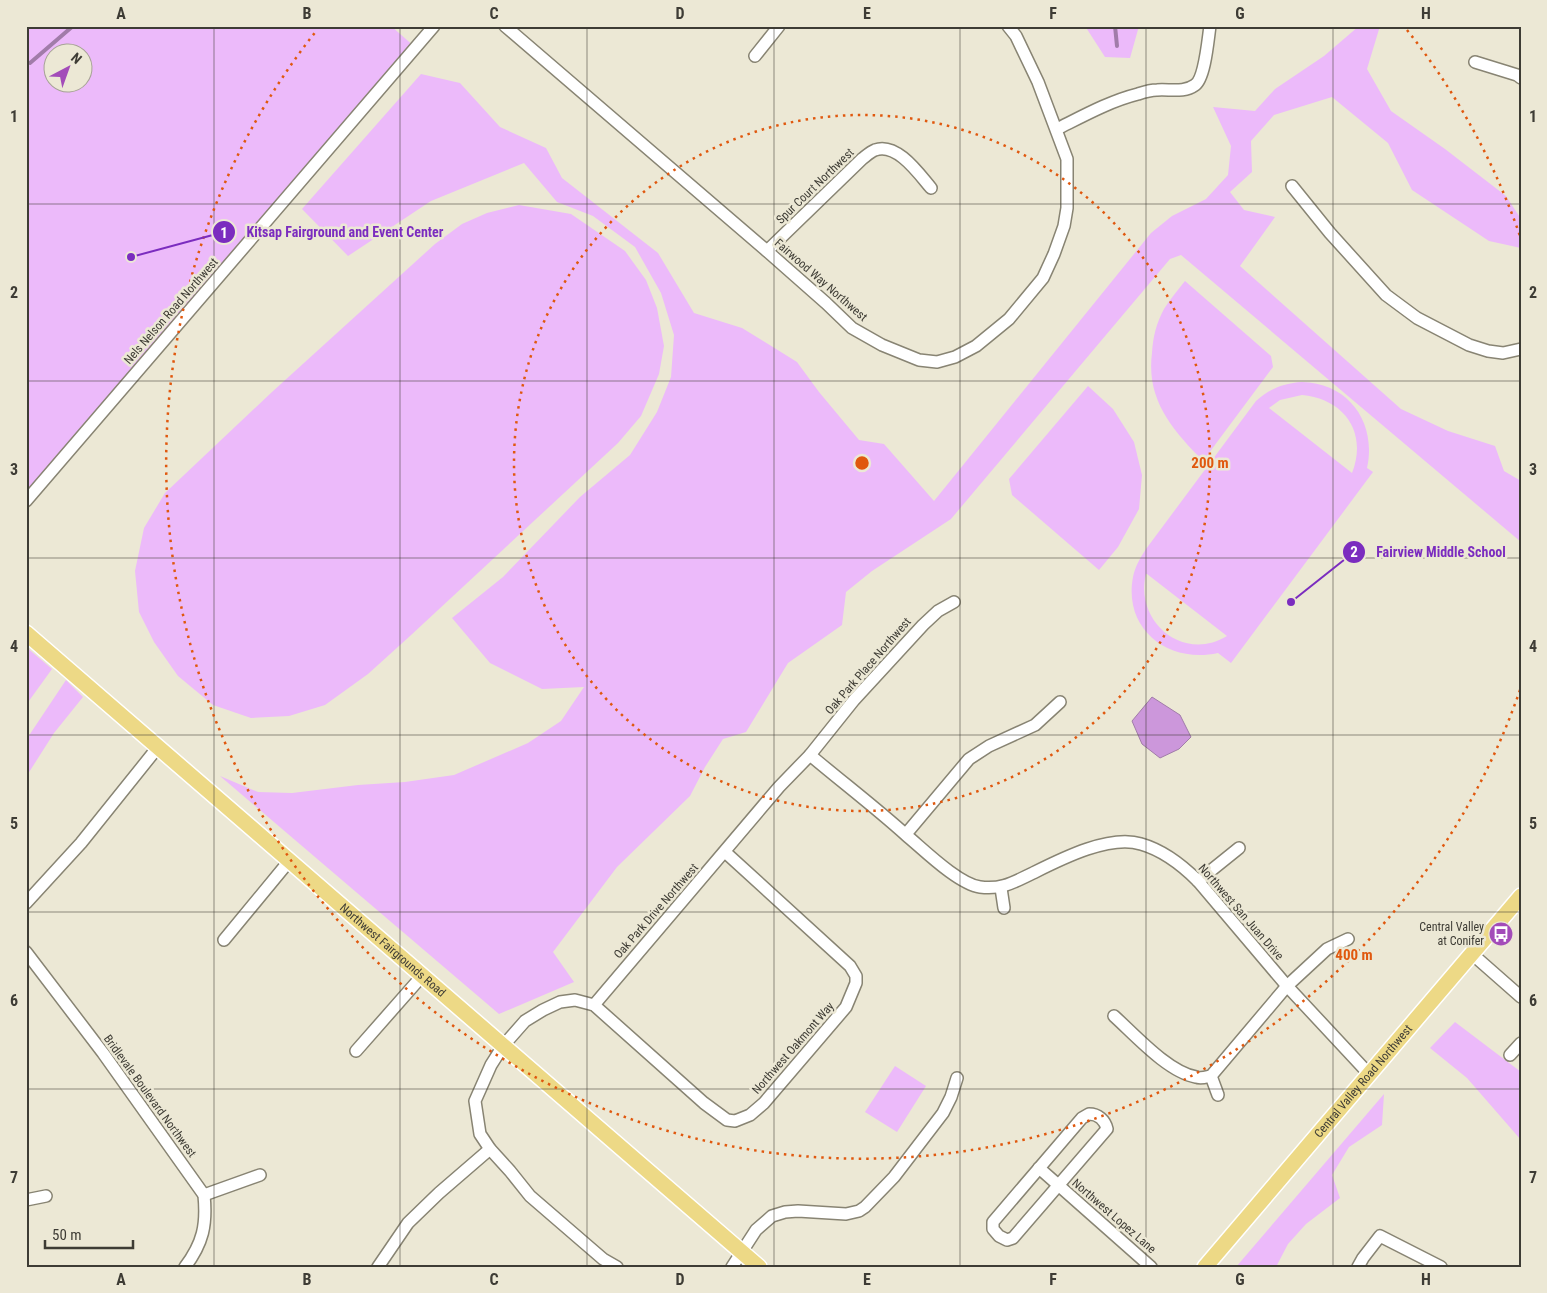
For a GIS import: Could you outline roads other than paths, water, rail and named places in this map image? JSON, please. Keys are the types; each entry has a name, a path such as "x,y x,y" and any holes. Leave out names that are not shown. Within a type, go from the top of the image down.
{"main road":[{"name":"Northwest Fairgrounds Road","path":"26,633 759,1267"},
{"name":"Central Valley Road Northwest","path":"1205,1267 1521,896"}],"street":[{"name":"Nels Nelson Road Northwest","path":"26,501 434,26"},
{"name":"Fairwood Way Northwest","path":"505,26 768,251 852,328 874,341 919,360 937,362 955,357 976,346 1009,319 1042,278 1054,254 1064,226 1067,208 1067,159 1038,82 1016,36 1008,26"},
{"path":"754,56 779,26"},
{"path":"1057,129 1104,106 1136,94 1157,90 1183,90 1196,85 1203,68 1210,26"},
{"path":"1475,62 1517,75 1521,78"},
{"name":"Spur Court Northwest","path":"768,251 862,159 875,150 891,151 905,158 931,188"},
{"path":"1292,186 1330,233 1386,295 1417,318 1469,345 1488,351 1503,353 1521,350"},
{"name":"Oak Park Place Northwest","path":"810,755 854,700 923,624 938,611 954,602"},
{"path":"906,834 969,759 989,746 1035,725 1060,702"},
{"path":"26,903 81,842 158,747"},
{"name":"Northwest San Juan Drive","path":"810,755 937,862 962,880 978,887 1001,888 1064,858 1097,846 1118,842 1141,843 1183,866 1198,881 1287,986 1369,1074"},
{"name":"Oak Park Drive Northwest","path":"594,1005 779,787 810,755"},
{"path":"1198,881 1239,848"},
{"name":"Northwest Oakmont Way","path":"594,1005 704,1103 727,1120 735,1121 750,1115 770,1096 846,1007 856,983 856,976 850,966 725,852"},
{"path":"224,940 290,860"},
{"path":"1001,888 1004,908"},
{"path":"1114,1016 1160,1058 1182,1073 1198,1078 1212,1076 1287,986 1327,950 1348,939"},
{"name":"Bridlevale Boulevard Northwest","path":"26,952 103,1053 204,1195"},
{"path":"1471,953 1521,997"},
{"path":"356,1051 422,976"},
{"path":"594,1005 575,1000 560,1002 525,1021 503,1046 491,1065 475,1101 480,1134 490,1149 530,1196 600,1263 617,1267"},
{"path":"1510,1056 1521,1043"},
{"path":"1212,1076 1218,1095"},
{"path":"732,1267 756,1230 772,1216 798,1211 846,1214 865,1207 894,1177 943,1113 957,1078"},
{"name":"Northwest Lopez Lane","path":"1089,1114 1094,1114 1106,1123 1107,1128 1013,1238 1007,1240 999,1236 993,1229 993,1222 1040,1168 1082,1118 1089,1114"},
{"path":"378,1267 408,1223 439,1193 490,1149"},
{"name":"Northwest Lopez Lane","path":"1040,1168 1151,1267"},
{"path":"185,1267 195,1254 203,1235 206,1213 204,1195 260,1176"},
{"path":"26,1200 46,1196"},
{"path":"1358,1267 1380,1236 1441,1267"}],"waterway":[{"path":"30,63 73,26"},
{"path":"1115,26 1117,46"}],"place":[{"name":"Kitsap Fairground and Event Center","path":"131,257"},
{"name":"Fairview Middle School","path":"1291,602"},
{"name":"Central Valley at Conifer","path":"1501,934"}]}
